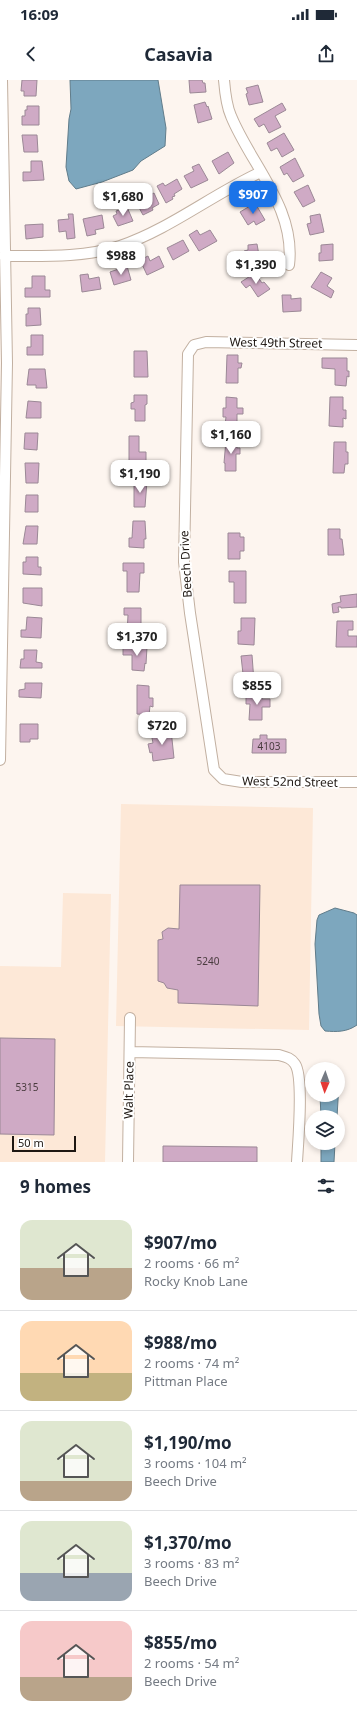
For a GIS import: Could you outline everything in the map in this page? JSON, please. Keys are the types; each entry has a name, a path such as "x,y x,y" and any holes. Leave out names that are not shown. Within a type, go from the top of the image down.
{"street":[{"path":"0,760 7,363 2,80"},
{"path":"224,80 226,97 231,116 281,210 287,225 290,249 289,265"},
{"path":"4,256 78,255 120,246 152,232 261,172"},
{"name":"West 49th Street","path":"194,345 206,342 357,345"},
{"name":"Beech Drive","path":"194,345 188,354 184,562 190,613 214,770 223,779"},
{"name":"West 52nd Street","path":"223,779 242,782 357,782"},
{"name":"Walt Place","path":"128,1162 130,1018"},
{"path":"130,1052 280,1055 289,1058 295,1063 300,1079 297,1162"}],"shaded area":[{"path":"121,804 313,808 309,1030 116,1026"},
{"path":"63,893 111,894 105,1162 0,1162 0,966 61,967"}],"water":[{"path":"70,80 158,80 166,128 165,146 141,161 133,170 102,182 76,189 69,181 66,167 71,109"},
{"path":"335,908 357,915 357,1025 342,1031 325,1031 321,1026 319,1014 315,944 317,920 319,915"},
{"path":"320,1102 338,1102 337,1110 321,1110"},
{"path":"321,1150 335,1150 334,1162 321,1162"}],"building":[{"path":"22,80 37,80 36,96 24,96 24,91 21,91"},
{"path":"189,80 202,80 203,83 205,83 206,92 190,93"},
{"path":"258,85 263,102 249,105 246,88"},
{"path":"205,102 207,107 208,106 212,119 198,123 194,105"},
{"path":"282,103 286,110 275,116 281,127 269,133 264,124 259,127 254,119"},
{"path":"27,106 39,106 39,125 22,125 22,116 25,116"},
{"path":"284,133 294,150 282,157 277,148 271,151 267,143"},
{"path":"22,135 37,135 38,152 24,152"},
{"path":"228,152 234,163 219,174 212,161"},
{"path":"295,158 304,176 293,182 287,173 284,175 280,167"},
{"path":"31,161 42,161 44,180 23,181 23,172 31,172"},
{"path":"199,164 208,180 191,188 184,176 194,171 192,167"},
{"path":"177,179 182,189 174,194 175,196 172,197 173,199 166,203 157,186 163,183 165,186"},
{"path":"308,185 315,201 303,207 294,192"},
{"path":"154,193 159,204 152,208 153,210 143,215 136,202"},
{"path":"255,203 265,220 256,225 254,221 248,225 240,212"},
{"path":"127,207 133,221 118,226 113,216 117,214 116,211"},
{"path":"68,214 73,214 75,238 67,239 66,231 59,232 58,220 69,219"},
{"path":"320,214 324,232 310,235 307,224 311,223 310,216"},
{"path":"102,215 104,228 95,230 96,234 87,236 83,219"},
{"path":"43,224 43,237 26,239 25,225"},
{"path":"197,230 200,235 210,230 217,241 199,251 189,235"},
{"path":"183,240 189,251 173,260 167,248"},
{"path":"257,244 260,261 246,262 244,251 248,250 248,245"},
{"path":"333,244 333,260 319,261 321,245"},
{"path":"148,256 150,261 159,256 164,267 147,275 140,260"},
{"path":"127,266 131,280 114,285 110,272"},
{"path":"321,272 332,278 327,286 334,291 331,298 311,287"},
{"path":"255,273 262,283 264,282 270,289 258,297 250,285 246,288 241,282"},
{"path":"88,274 89,279 99,277 101,289 82,292 80,275"},
{"path":"32,276 45,276 45,290 50,290 50,297 25,297 25,288 32,288"},
{"path":"282,295 291,295 291,299 301,298 301,311 283,312"},
{"path":"28,308 40,308 41,325 26,326 26,314 28,314"},
{"path":"31,335 43,335 43,355 27,355 27,347 31,347"},
{"path":"134,351 147,351 148,377 134,377"},
{"path":"227,355 238,355 238,363 242,363 241,368 238,368 238,383 226,383"},
{"path":"322,358 347,358 347,371 349,371 349,377 347,376 346,386 335,385 335,369 322,368"},
{"path":"29,369 45,369 47,388 36,388 36,385 27,385"},
{"path":"134,395 147,395 147,404 145,405 145,421 135,421 135,409 131,409 131,403 134,402"},
{"path":"226,397 237,398 237,408 243,408 243,414 237,414 237,426 225,425 226,417 223,417 223,408 226,408"},
{"path":"330,397 343,397 343,410 346,410 346,419 343,418 343,427 329,426"},
{"path":"28,401 41,402 41,418 26,418"},
{"path":"25,433 38,433 37,450 24,449"},
{"path":"129,436 139,436 139,452 146,452 146,462 129,462"},
{"path":"226,440 237,440 237,448 240,448 240,454 236,454 236,471 225,471 224,463"},
{"path":"334,442 346,442 348,464 345,464 344,473 333,473"},
{"path":"25,463 39,463 38,483 26,483"},
{"path":"134,481 147,481 145,507 134,507"},
{"path":"26,495 38,495 38,512 25,512"},
{"path":"133,521 145,521 146,539 144,539 144,548 129,547 129,538 132,538"},
{"path":"26,526 38,526 37,544 23,544"},
{"path":"328,529 340,529 340,539 342,539 344,555 328,555"},
{"path":"228,533 240,533 240,537 244,537 244,551 240,551 240,559 228,559"},
{"path":"26,557 38,557 38,567 41,567 41,575 23,574 23,562 26,562"},
{"path":"123,563 144,563 144,573 140,573 139,592 127,592 127,571 123,571"},
{"path":"229,571 246,571 246,603 234,603 234,582 229,582"},
{"path":"23,588 42,588 42,606 23,603"},
{"path":"357,594 357,607 338,607 339,612 333,613 332,604 341,602 340,596"},
{"path":"124,608 141,608 141,627 144,627 144,635 127,634 128,615 124,615"},
{"path":"27,617 42,618 41,638 21,637 21,630 26,630"},
{"path":"241,618 255,618 254,645 238,644 238,631 241,631"},
{"path":"337,621 353,621 353,630 348,630 348,636 357,636 357,647 336,647"},
{"path":"123,646 147,647 144,671 132,670 132,655 123,655"},
{"path":"24,650 37,650 36,662 42,663 42,668 20,668 21,659 24,659"},
{"path":"252,655 254,682 244,683 241,656"},
{"path":"25,683 42,683 41,698 19,697 19,690 25,689"},
{"path":"137,685 149,686 149,698 153,698 153,707 150,706 149,715 137,714"},
{"path":"246,694 262,695 262,699 270,699 270,707 262,707 262,720 249,720 250,704 246,704"},
{"path":"20,724 38,724 38,739 30,739 30,742 20,742"},
{"path":"171,730 174,758 153,761 152,752 150,753 148,744 153,743 151,733"},
{"path":"260,735 267,735 267,739 286,739 286,753 252,753 253,739 260,739"},
{"path":"180,885 260,885 258,1006 178,1003 178,990 167,988 164,983 158,981 158,940 163,939 162,932 168,928 179,929"},
{"path":"0,1038 55,1039 54,1135 0,1134"},
{"path":"163,1146 257,1147 257,1162 163,1162"}]}
